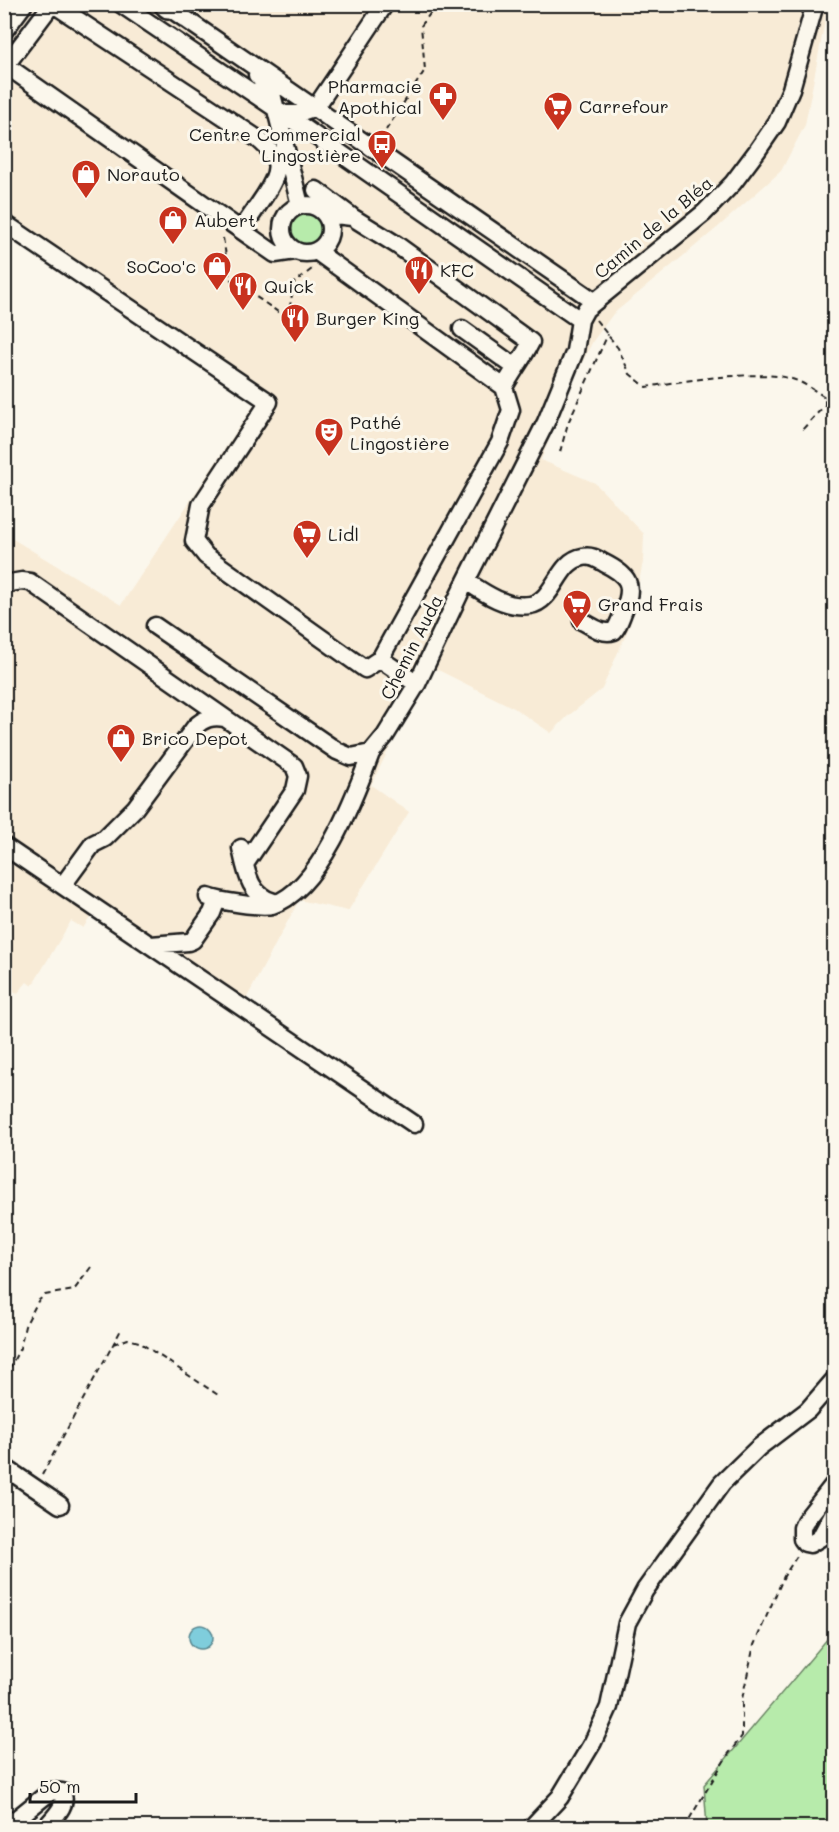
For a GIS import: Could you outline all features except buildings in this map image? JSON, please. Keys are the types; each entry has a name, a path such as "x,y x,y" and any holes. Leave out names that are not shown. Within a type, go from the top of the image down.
{"street":[{"path":"4,31 24,4"},
{"path":"121,4 280,112 587,310"},
{"path":"280,112 296,114 316,107 385,4"},
{"name":"Camin de la Bléa","path":"204,31 396,165 587,310 704,213 733,183 757,152 777,122 791,89 815,4"},
{"path":"241,230 272,184 277,172 275,158 258,140 55,5 49,8 5,65 275,254 295,251 303,253 316,251 322,247 330,234 328,219 316,207 300,205 288,213 282,227 285,242 295,251"},
{"path":"167,6 204,31 224,52 262,79 271,90 280,112 300,205"},
{"path":"316,190 352,217 397,245 531,342 504,387"},
{"path":"328,219 335,215 352,217"},
{"path":"4,223 269,402 201,505 194,542 206,556 365,669 380,659 500,442 511,410 504,387 316,251"},
{"name":"Chemin Auda","path":"278,903 306,881 321,862 343,820 372,753 386,736 417,684 546,422 575,351 587,310"},
{"path":"462,329 515,367"},
{"path":"466,581 505,603 519,607 529,606 541,601 570,564 584,556 592,557 613,567 626,579 630,587 629,597 614,631 607,633 582,621"},
{"path":"4,584 30,582 294,765 298,776 295,790 243,856 257,894 264,900 278,903"},
{"path":"155,626 337,751 351,757 372,753"},
{"path":"380,659 417,684"},
{"path":"63,885 93,844 105,838 135,808 195,727 207,718 225,718"},
{"path":"4,846 414,1124"},
{"path":"151,945 193,940 212,913 212,899 269,906 278,903"},
{"path":"531,1827 560,1797 593,1742 609,1707 627,1623 645,1590 722,1483 758,1448 808,1410 826,1392 834,1380"},
{"path":"4,1467 60,1505"},
{"path":"834,1484 802,1528 802,1539 805,1543 810,1544 820,1538 834,1512"},
{"path":"4,1821 15,1820 51,1791 62,1792 65,1797 64,1803 45,1827"}],"path":[{"path":"386,130 426,70 421,26 437,4"},
{"path":"587,310 618,348 630,374 646,387 769,375 793,379 825,397 834,396"},
{"path":"560,452 568,423 608,334"},
{"path":"802,430 825,405 825,397"},
{"path":"4,1378 20,1348 25,1326 38,1301 45,1294 74,1290 91,1267"},
{"path":"35,1488 122,1329"},
{"path":"113,1344 128,1339 139,1342 221,1397"},
{"path":"684,1827 727,1756 742,1736 742,1699 754,1645 784,1576 805,1543"}],"shaded area":[{"path":"5,5 828,5 805,125 781,171 717,228 613,314 593,341 569,388 541,460 595,483 644,534 643,562 630,625 602,689 551,733 514,708 430,666 371,785 409,812 348,911 299,900 244,1003 5,839 5,541 8,536 121,605 256,402 5,228"},
{"path":"5,853 94,912 83,928 71,921 32,986 27,982 17,994 5,982 5,972 12,962 5,955"}],"green space":[{"path":"305,210 317,215 322,227 317,239 305,244 293,239 288,227 293,215"},
{"path":"834,1631 834,1827 707,1827 704,1785"}],"water":[{"path":"201,1625 206,1626 212,1632 212,1642 206,1648 201,1649 196,1648 190,1642 189,1637 190,1632 196,1626"}],"place":[{"name":"Pharmacie Apothical","path":"443,122"},
{"name":"Carrefour","path":"558,132"},
{"name":"Centre Commercial Lingostière","path":"382,170"},
{"name":"Norauto","path":"86,200"},
{"name":"Aubert","path":"173,246"},
{"name":"SoCoo'c","path":"217,292"},
{"name":"KFC","path":"419,296"},
{"name":"Quick","path":"243,312"},
{"name":"Burger King","path":"295,344"},
{"name":"Pathé Lingostière","path":"329,458"},
{"name":"Lidl","path":"307,560"},
{"name":"Grand Frais","path":"577,630"},
{"name":"Brico Depot","path":"121,764"}]}
